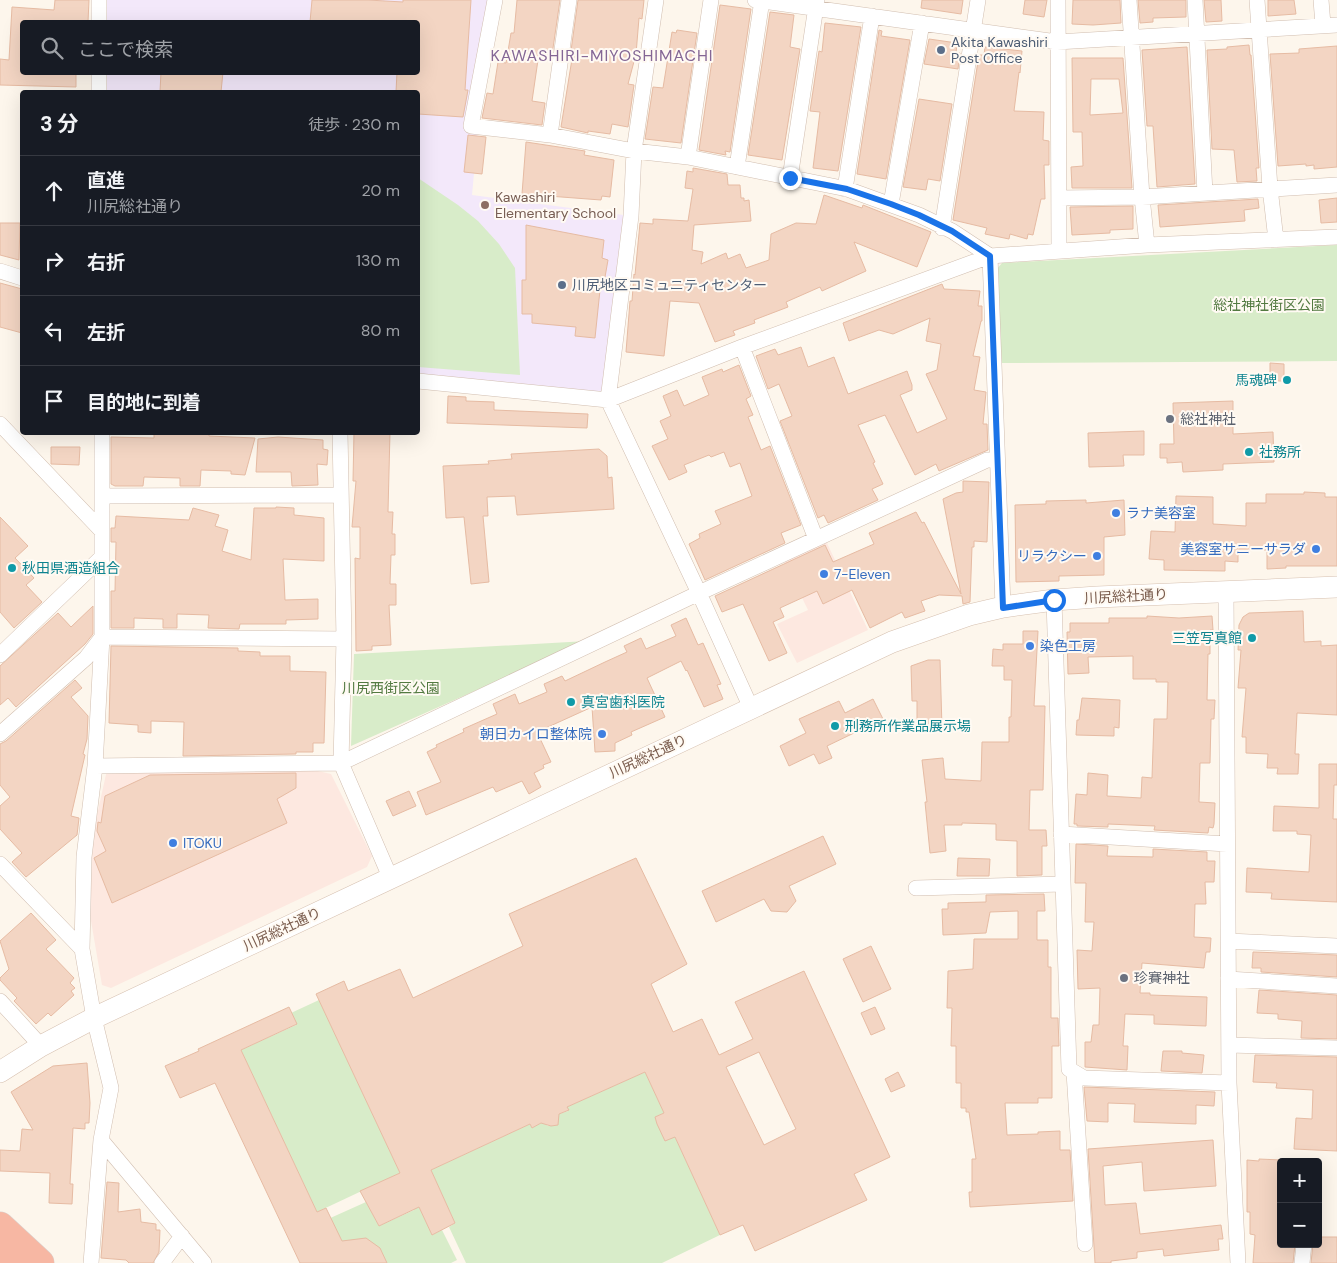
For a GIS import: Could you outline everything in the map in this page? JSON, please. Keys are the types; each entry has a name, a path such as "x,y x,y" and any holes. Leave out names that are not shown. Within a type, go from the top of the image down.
{"highway":[{"path":"0,1226 39,1263"},
{"path":"0,1258 6,1263"}],"street":[{"path":"99,0 99,20"},
{"path":"494,0 471,126 550,135 634,151 688,157 845,189 919,215 942,228 952,231 990,256"},
{"path":"550,135 570,0"},
{"path":"656,0 634,151 631,216 608,400 751,708"},
{"path":"688,157 711,0"},
{"path":"737,167 760,0 816,5 872,16 1057,42 1330,25 1321,0"},
{"path":"942,228 978,0"},
{"path":"1058,0 1059,250"},
{"path":"1129,0 1147,245"},
{"path":"1195,0 1205,192"},
{"path":"1257,0 1270,188 1276,240"},
{"path":"790,178 816,5"},
{"path":"845,189 872,16"},
{"path":"891,204 922,23"},
{"path":"99,75 99,90"},
{"path":"1059,198 1142,197 1337,185"},
{"path":"420,381 608,400 742,347 990,256 1147,245 1337,237"},
{"path":"990,256 1003,608"},
{"path":"0,271 20,277"},
{"path":"742,347 816,539"},
{"path":"0,424 101,530"},
{"path":"91,1263 101,1140 111,1088 94,1018 82,949 84,857 95,766 102,637 102,435"},
{"path":"340,435 344,639 341,763 390,878"},
{"path":"95,766 341,763 699,593 986,460 996,458"},
{"path":"102,496 340,495"},
{"path":"4,645 102,557"},
{"name":"川尻総社通り","path":"0,1072 41,1046 94,1018 892,642 969,615 1054,600 1337,587"},
{"path":"1226,592 1229,1083 1238,1263"},
{"path":"1054,600 1069,1069 1084,1078 1229,1083"},
{"path":"102,637 344,639"},
{"path":"0,734 86,658 102,637"},
{"path":"1061,834 1227,844"},
{"path":"0,864 82,949"},
{"path":"916,888 1062,884"},
{"path":"1228,941 1337,946"},
{"path":"1228,979 1337,986"},
{"path":"0,1001 41,1046"},
{"path":"1229,1045 1337,1048"},
{"path":"1074,1072 1085,1244"},
{"path":"101,1140 204,1263"},
{"path":"162,1263 182,1236"},
{"path":"1302,1263 1304,1248"}],"shaded area":[{"name":"Kawashiri Elementary School","path":"99,0 490,0 472,195 631,216 608,400 420,381 420,90 100,90 100,75 420,75 420,20 99,20"},
{"path":"826,541 868,630 797,663 777,624 808,610 784,561"},
{"path":"107,770 318,771 331,774 372,856 367,867 111,988 102,985 90,915 93,833"}],"green space":[{"path":"420,179 478,221 499,244 515,268 520,375 420,367"},
{"name":"総社神社街区公園","path":"1337,245 1337,361 1001,363 996,270 1002,263"},
{"name":"川尻西街区公園","path":"587,641 351,746 354,654"},
{"path":"319,1000 400,1173 317,1212 241,1050 296,1025 291,1013"},
{"path":"645,1072 664,1113 655,1117 657,1123 675,1137 720,1235 662,1263 466,1263 449,1227 455,1223 431,1170 530,1124 532,1128 543,1122 549,1126 556,1125 559,1114 568,1111 567,1107"},
{"path":"408,1183 432,1235 442,1230 457,1260 451,1263 384,1263 343,1243 317,1224 366,1202 379,1226 414,1210 402,1186"}],"building":[{"path":"55,0 89,0 88,20 20,20 20,75 76,75 76,87 0,85 0,59 9,60 12,7 54,10"},
{"path":"312,0 403,2 403,0 471,0 465,90 468,90 463,117 420,114 420,90 396,90 397,75 420,75 420,20 310,20"},
{"path":"517,0 560,0 552,55 539,53 532,101 545,103 542,125 482,118 487,93 493,94 498,62 506,63 511,33 514,33"},
{"path":"578,0 644,0 642,19 639,18 636,54 628,84 634,85 628,127 612,124 610,134 588,131 588,133 561,127 572,59 570,58"},
{"path":"922,0 963,0 961,14 921,8"},
{"path":"1025,0 1047,0 1044,17 1023,14"},
{"path":"1073,0 1120,0 1121,23 1072,24"},
{"path":"1138,0 1186,0 1186,17 1153,18 1153,22 1140,23"},
{"path":"1204,0 1221,0 1222,21 1206,22"},
{"path":"1268,0 1294,0 1296,14 1268,16"},
{"path":"720,5 751,9 730,152 725,151 726,155 699,150"},
{"path":"770,12 794,15 790,47 800,49 782,160 748,155"},
{"path":"825,23 861,27 838,171 813,168 820,112 810,111 819,51 822,52"},
{"path":"677,30 697,33 681,143 645,139 653,87 663,88 672,32 676,33"},
{"path":"879,30 882,31 881,36 910,40 886,179 857,174"},
{"path":"929,39 957,43 956,53 960,53 958,69 924,64"},
{"path":"1249,45 1259,168 1256,168 1257,181 1237,182 1234,150 1212,149 1207,50"},
{"path":"1337,46 1337,167 1314,169 1314,165 1306,166 1306,164 1278,166 1270,54 1299,53 1299,49"},
{"path":"985,47 1022,51 1014,111 1044,112 1043,140 1049,141 1049,165 1044,165 1045,199 1041,199 1033,235 1028,234 1027,239 1010,234 1009,239 985,234 987,228 953,220 979,55 984,55"},
{"path":"1187,47 1195,184 1157,187 1153,126 1147,126 1142,50"},
{"path":"1072,58 1123,58 1132,188 1072,188 1071,167 1083,166 1082,132 1073,132","holes":["1091,79 1119,79 1123,113 1090,115"]},
{"path":"161,75 223,75 221,90 160,90"},
{"path":"919,99 952,104 940,181 928,179 926,190 903,187"},
{"path":"468,135 486,137 482,174 464,172"},
{"path":"526,142 585,151 584,155 614,160 610,197 602,196 601,200 522,194"},
{"path":"693,168 727,174 728,185 740,185 741,198 744,198 744,201 749,200 751,221 694,225 692,250 703,252 701,264 726,253 728,259 740,254 746,268 769,260 771,234 796,223 816,224 824,195 862,208 863,205 931,232 917,267 854,242 866,271 822,291 820,287 786,302 788,307 754,320 755,323 733,331 735,335 715,342 699,303 670,301 664,356 626,352 630,301 632,301 640,223 653,224 653,219 688,221 693,189 685,188 687,171 693,172"},
{"path":"1337,198 1337,222 1321,223 1319,200"},
{"path":"1258,199 1259,208 1244,210 1245,221 1160,227 1158,205"},
{"path":"1133,206 1133,229 1110,230 1110,233 1072,235 1070,207"},
{"path":"0,223 20,223 19,260 0,255"},
{"name":"川尻地区コミュニティセンター","path":"526,225 604,240 602,258 608,260 600,290 595,338 575,336 576,327 532,323 532,314 522,314 522,280 526,280"},
{"path":"0,283 20,288 20,332 0,327"},
{"path":"942,284 944,289 980,291 978,306 982,306 982,321 973,356 980,357 974,390 986,392 983,424 987,424 988,450 939,471 936,464 915,475 885,415 858,425 883,484 872,489 878,500 828,523 824,515 818,518 780,421 792,416 779,384 768,389 756,356 775,349 778,355 801,347 808,367 834,357 848,394 907,371 912,390 900,395 917,433 947,419 926,374 937,370 941,344 926,341 930,318 893,334 879,330 849,341 843,323"},
{"path":"1270,363 1284,364 1284,381 1270,381"},
{"path":"739,365 751,396 746,399 753,415 748,417 761,450 770,446 801,525 781,533 785,543 705,580 689,544 700,538 699,534 721,524 715,511 752,496 740,463 730,467 724,452 711,457 709,455 684,465 687,472 669,480 652,446 668,439 660,421 671,416 663,396 677,390 684,406 709,395 702,377 722,369 723,372"},
{"path":"448,396 466,397 466,401 494,402 494,410 588,414 587,428 447,423"},
{"path":"1233,401 1233,434 1273,432 1274,462 1223,464 1223,470 1183,472 1182,462 1167,463 1167,458 1160,458 1160,444 1174,444 1173,403"},
{"path":"1144,431 1144,455 1123,455 1124,466 1089,467 1088,433"},
{"path":"154,435 209,435 255,438 245,475 231,474 231,471 201,470 200,486 180,486 180,478 144,477 143,486 115,486 111,484 111,437 154,438"},
{"path":"354,435 390,435 388,512 393,512 392,534 395,534 395,555 391,555 390,584 396,584 396,605 389,605 391,645 372,646 372,650 356,651 355,558 360,559 360,527 352,527 356,481 353,481"},
{"path":"278,437 323,440 323,449 328,450 327,465 317,464 318,485 292,486 291,472 256,472 258,439"},
{"path":"51,447 80,447 79,465 51,464"},
{"path":"599,449 607,456 608,478 612,477 614,509 517,515 515,496 487,497 488,516 483,516 489,582 471,584 464,517 446,518 443,466 489,464 488,461 512,459 511,454"},
{"path":"963,481 989,482 987,542 974,541 974,547 972,547 970,602 963,604 962,596 939,595 921,601 925,611 905,618 902,612 870,628 852,590 823,604 817,591 780,608 784,617 773,622 787,653 769,661 743,604 722,612 715,596 825,545 833,562 874,544 869,533 916,512 922,523 924,522 961,594 943,499 963,492"},
{"path":"1304,492 1325,493 1325,497 1337,497 1337,566 1286,566 1286,568 1267,569 1267,550 1238,551 1238,562 1225,561 1225,571 1164,570 1164,560 1149,559 1151,531 1175,532 1176,496 1213,497 1213,524 1246,526 1246,503 1266,503 1266,494 1304,494"},
{"path":"1086,500 1086,503 1124,500 1125,535 1104,537 1104,575 1059,576 1059,581 1016,582 1015,505 1046,504 1046,501"},
{"path":"193,508 219,515 215,526 228,530 222,551 251,560 254,508 294,508 294,515 324,518 324,561 283,559 285,600 318,599 318,619 286,620 286,624 240,624 239,629 208,628 209,615 177,614 177,628 163,628 163,619 134,618 134,628 111,628 111,591 115,591 116,542 111,542 111,528 115,528 116,516 189,520"},
{"name":"秋田県酒造組合","path":"0,517 28,546 15,558 34,578 26,585 42,602 14,628 0,612"},
{"path":"93,606 93,634 85,644 16,707 8,698 0,705 0,666 58,613 71,627"},
{"path":"1303,611 1304,642 1321,641 1321,646 1337,645 1337,715 1297,713 1295,754 1299,754 1298,774 1277,774 1278,768 1267,768 1268,754 1246,753 1246,737 1242,737 1246,688 1238,688 1241,650 1238,650 1239,625 1243,617 1249,613"},
{"path":"1147,616 1179,618 1212,616 1213,630 1210,630 1207,700 1215,700 1214,719 1211,719 1210,763 1200,763 1199,802 1215,803 1214,824 1213,828 1209,827 1208,833 1154,830 1155,826 1108,824 1108,827 1077,826 1077,824 1074,824 1076,794 1087,795 1088,773 1108,775 1107,796 1141,798 1142,777 1152,778 1154,719 1167,719 1168,682 1156,682 1156,679 1133,679 1133,656 1088,657 1089,673 1068,674 1067,632 1070,632 1070,623 1109,623 1109,618 1147,618"},
{"path":"686,618 698,645 703,643 721,684 717,685 723,699 704,707 681,661 647,678 665,717 631,732 632,735 615,743 615,751 595,752 592,707 537,732 551,762 543,765 544,768 534,773 541,787 529,794 522,781 496,792 493,787 426,815 417,792 441,782 427,752 437,747 436,745 464,732 463,729 497,714 493,704 515,694 519,704 547,692 544,684 562,676 565,681 627,652 624,646 641,638 646,649 676,636 671,625"},
{"path":"1023,631 1038,631 1034,706 1045,706 1043,790 1030,790 1029,830 1046,830 1047,846 1042,846 1042,875 1017,876 1017,841 996,840 996,824 962,823 962,825 944,825 946,851 930,853 922,760 943,758 945,779 981,781 982,742 1009,742 1012,680 1004,680 1004,666 992,666 993,649 1003,650 1003,644 1023,644"},
{"path":"111,646 238,648 238,651 260,652 260,656 290,656 290,671 326,672 324,743 313,743 313,752 296,752 296,754 183,756 184,722 151,721 151,733 138,732 138,725 109,723"},
{"path":"928,660 940,660 942,728 917,729 917,701 912,701 911,666"},
{"path":"75,680 82,688 71,697 88,716 87,739 83,754 85,755 71,816 79,818 77,835 26,877 12,862 22,853 0,829 0,806 10,797 0,785 0,744 6,741"},
{"path":"1082,698 1120,700 1119,728 1114,727 1114,736 1076,735"},
{"name":"刑務所作業品展示場","path":"873,699 883,719 827,746 832,758 819,764 814,754 789,766 780,746 806,733 799,719 839,701 845,713"},
{"path":"1319,764 1337,764 1337,785 1334,785 1333,819 1337,819 1337,902 1271,899 1272,893 1246,892 1247,868 1309,872 1311,835 1297,834 1297,831 1273,831 1274,806 1319,808"},
{"name":"ITOKU","path":"296,773 296,788 277,799 287,823 112,903 94,858 106,851 97,831 98,822 101,823 105,796 150,775"},
{"path":"409,791 416,806 393,816 386,801"},
{"path":"823,836 836,864 789,886 796,901 787,912 771,911 764,899 716,922 702,891"},
{"path":"1076,844 1108,846 1107,856 1153,857 1153,849 1207,852 1207,861 1215,861 1214,882 1205,882 1206,904 1195,904 1194,937 1211,938 1210,952 1206,952 1204,968 1142,963 1140,993 1207,997 1206,1026 1154,1024 1154,1015 1125,1014 1123,1046 1128,1046 1127,1070 1085,1067 1085,1042 1091,1042 1093,1025 1099,1025 1100,988 1078,989 1077,950 1092,951 1094,922 1085,922 1086,883 1075,883"},
{"path":"636,858 687,964 651,984 673,1032 702,1019 719,1055 753,1039 735,1002 804,971 890,1157 854,1174 867,1200 755,1251 743,1225 720,1235 675,1137 665,1141 657,1124 655,1117 664,1113 645,1072 567,1107 569,1110 559,1114 558,1125 551,1126 541,1123 532,1128 530,1124 431,1170 455,1223 432,1235 419,1207 379,1226 360,1191 400,1173 316,994 344,981 348,991 400,969 413,998 523,946 509,914","holes":["759,1052 796,1129 764,1145 726,1067"]},
{"path":"958,858 990,859 989,876 957,876"},
{"path":"1044,894 1045,911 1037,911 1037,940 1048,940 1048,967 1051,967 1051,1018 1058,1018 1059,1046 1052,1046 1052,1098 1038,1098 1038,1103 1005,1103 1007,1135 1060,1131 1060,1150 1070,1150 1073,1201 970,1207 969,1192 972,1192 972,1159 976,1159 969,1112 966,1112 966,1108 961,1108 961,1083 956,1083 956,1046 951,1046 952,1008 947,1008 948,971 973,969 974,939 1018,939 1018,911 990,912 986,933 943,935 942,909 948,909 948,903 986,902 986,895"},
{"path":"31,913 56,940 46,949 74,978 70,983 75,988 71,991 74,995 51,1016 48,1013 36,1024 14,1001 17,998 0,980 9,969 0,941"},
{"path":"871,946 891,989 863,1002 843,959"},
{"path":"1253,952 1337,955 1337,977 1261,972 1261,968 1252,968"},
{"path":"1259,990 1337,995 1337,1039 1301,1038 1302,1021 1278,1019 1278,1014 1257,1013"},
{"path":"289,1007 297,1024 241,1050 317,1212 326,1208 342,1241 366,1238 380,1248 387,1263 300,1263 215,1083 180,1098 165,1066"},
{"path":"875,1007 885,1029 871,1035 861,1013"},
{"path":"1163,1051 1182,1051 1182,1053 1204,1055 1202,1073 1161,1071"},
{"path":"1255,1055 1337,1057 1337,1151 1294,1149 1296,1118 1312,1119 1313,1090 1276,1088 1277,1083 1253,1082"},
{"path":"87,1063 90,1103 89,1123 85,1123 85,1129 73,1128 70,1184 73,1184 72,1204 49,1203 50,1173 0,1171 0,1150 20,1151 22,1129 33,1130 11,1092 53,1066"},
{"path":"898,1072 905,1086 891,1092 885,1079"},
{"path":"1084,1087 1215,1092 1214,1106 1196,1105 1196,1124 1134,1122 1135,1104 1108,1103 1108,1122 1087,1121"},
{"path":"1213,1140 1216,1186 1144,1191 1142,1162 1103,1166 1105,1205 1136,1203 1140,1234 1221,1225 1223,1239 1218,1239 1219,1250 1164,1256 1163,1249 1137,1252 1137,1258 1111,1261 1111,1263 1095,1263 1088,1149"},
{"path":"1259,1159 1277,1160 1277,1248 1295,1248 1293,1263 1253,1263 1255,1235 1250,1234 1250,1212 1247,1212 1247,1160 1259,1161"},
{"path":"107,1182 119,1183 118,1212 140,1209 141,1222 156,1224 156,1230 160,1230 159,1252 153,1263 129,1263 126,1260 101,1258"},
{"path":"1322,1237 1337,1237 1337,1263 1311,1263 1313,1248 1322,1248"}],"place":[{"name":"Akita Kawashiri Post Office","path":"941,50"},
{"name":"Kawashiri Elementary School","path":"485,205"},
{"name":"川尻地区コミュニティセンター","path":"562,285"},
{"name":"馬魂碑","path":"1287,380"},
{"name":"総社神社","path":"1170,419"},
{"name":"社務所","path":"1249,452"},
{"name":"ラナ美容室","path":"1116,513"},
{"name":"美容室サニーサラダ","path":"1316,549"},
{"name":"リラクシー","path":"1097,556"},
{"name":"秋田県酒造組合","path":"12,568"},
{"name":"7-Eleven","path":"824,574"},
{"name":"三笠写真館","path":"1252,638"},
{"name":"染色工房","path":"1030,646"},
{"name":"真宮歯科医院","path":"571,702"},
{"name":"刑務所作業品展示場","path":"835,726"},
{"name":"朝日カイロ整体院","path":"602,734"},
{"name":"ITOKU","path":"173,843"},
{"name":"珍賽神社","path":"1124,978"}],"district":[{"name":"KAWASHIRI-MIYOSHIMACHI","path":"602,55"}],"route":[{"path":"790,178 847,189 891,204 952,231 990,256 1003,608 1054,600"}]}
